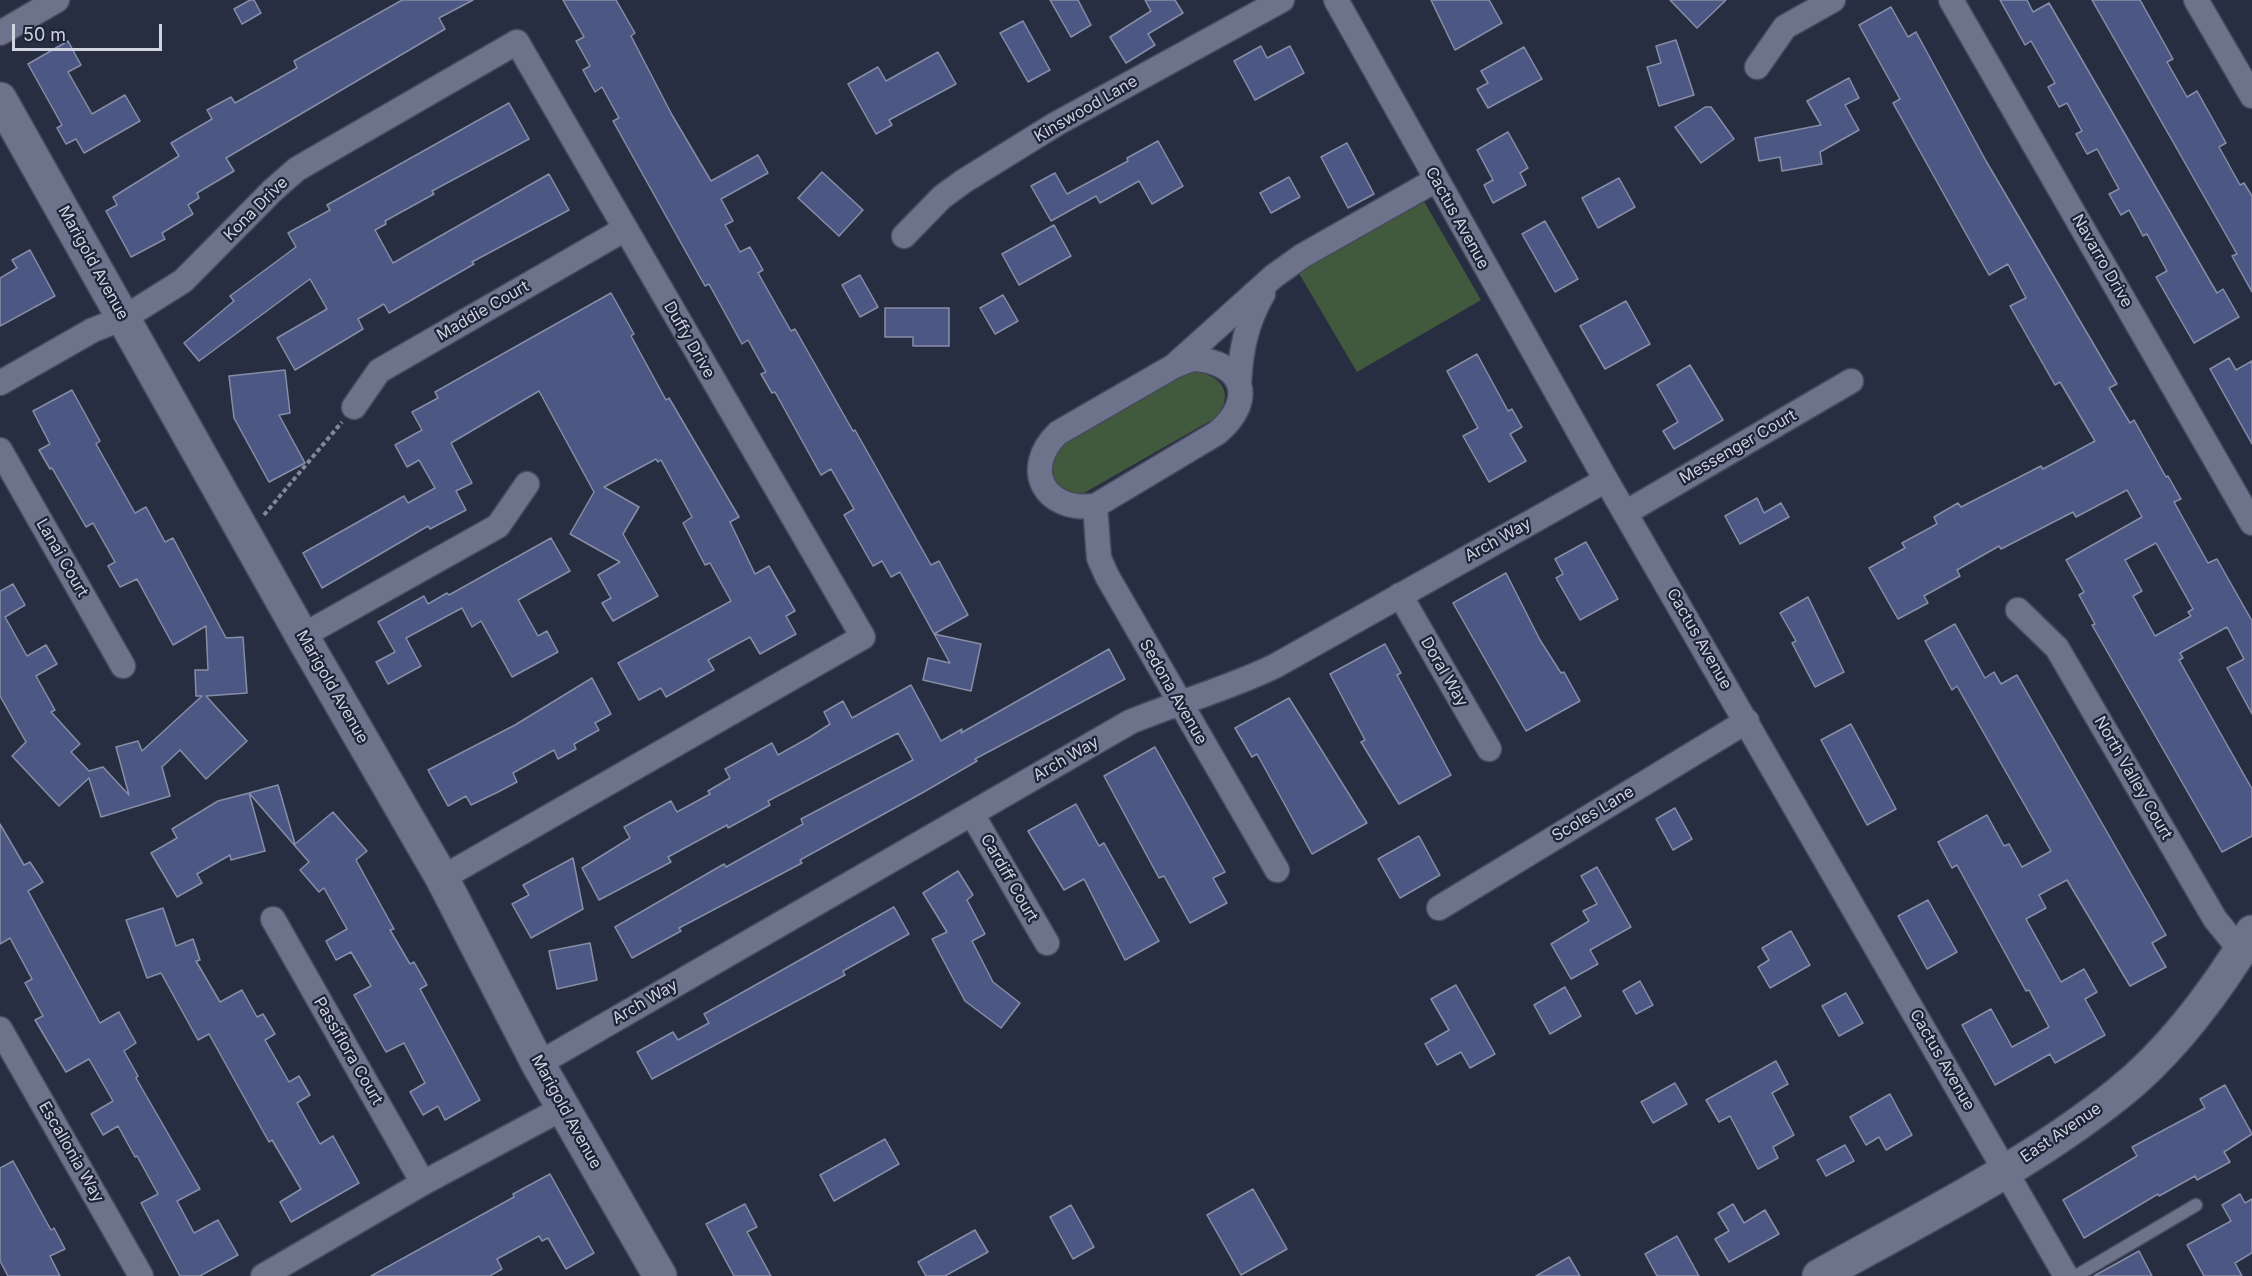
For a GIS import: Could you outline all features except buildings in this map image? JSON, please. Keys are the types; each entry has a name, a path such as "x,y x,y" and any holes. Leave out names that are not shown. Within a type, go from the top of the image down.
{"street":[{"path":"0,33 57,0"},
{"name":"Kinswood Lane","path":"904,236 942,197 964,181 1056,124 1282,0"},
{"name":"Cactus Avenue","path":"1336,0 1605,480 1747,721 2066,1276"},
{"path":"1757,67 1785,27 1833,0"},
{"name":"Navarro Drive","path":"1951,0 2252,523"},
{"path":"2196,0 2252,96"},
{"name":"Duffy Drive","path":"442,878 863,637 517,42"},
{"name":"Kona Drive","path":"0,383 93,330 124,318 183,281 273,190 297,169 517,42"},
{"name":"Marigold Avenue","path":"0,99 302,636 442,878 538,1064 660,1276"},
{"path":"1174,366 1274,276 1302,256 1436,180"},
{"name":"Maddie Court","path":"354,407 379,371 625,229"},
{"path":"1239,383 1227,368 1212,360 1192,359 1174,366 1058,433 1046,445 1040,459 1039,472 1043,487 1051,497 1064,505 1077,508 1095,506 1232,421 1241,394 1239,383 1242,347 1248,323 1274,276"},
{"name":"Messenger Court","path":"1625,513 1851,381"},
{"name":"Lanai Court","path":"0,450 123,666"},
{"name":"Arch Way","path":"538,1064 1130,722 1178,702 1234,685 1605,480"},
{"path":"302,636 498,526 527,484"},
{"name":"Sedona Avenue","path":"1095,506 1099,558 1178,702 1276,870"},
{"name":"Doral Way","path":"1400,595 1489,749"},
{"name":"North Valley Court","path":"2018,610 2057,648 2215,920 2246,941"},
{"name":"Scoles Lane","path":"1439,908 1747,721"},
{"name":"Cardiff Court","path":"972,814 1047,943"},
{"name":"Passiflora Court","path":"273,919 423,1183"},
{"name":"East Avenue","path":"1819,1276 2006,1170 2064,1134 2120,1092 2162,1053 2198,1011 2246,941"},
{"name":"Escallonia Way","path":"0,1029 141,1276"},
{"path":"263,1276 423,1183 563,1108"}],"lane":[{"path":"2076,1276 2196,1205"}],"path":[{"path":"246,536 354,407"}],"green space":[{"path":"1422,198 1481,300 1357,372 1297,270"},
{"path":"1192,371 1210,376 1222,386 1225,401 1215,418 1084,493 1075,495 1052,484 1049,459 1060,445"}]}
